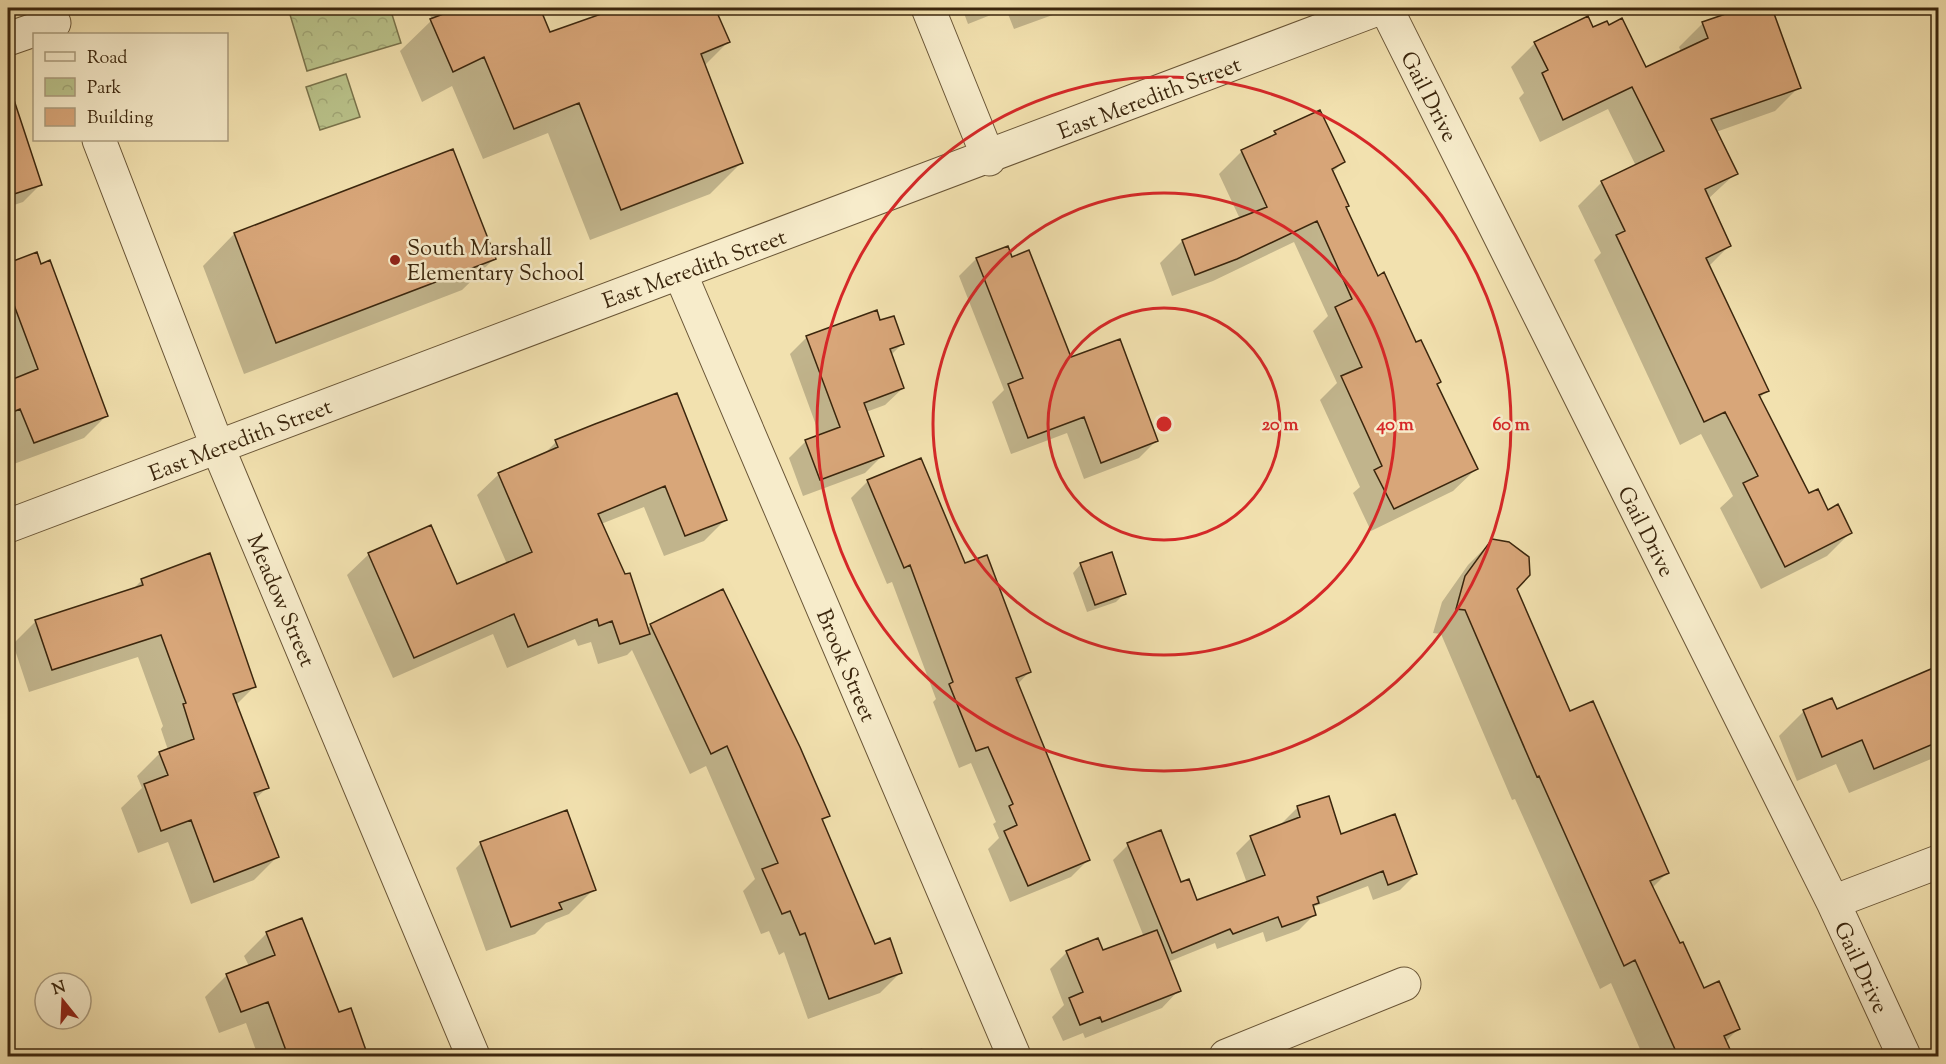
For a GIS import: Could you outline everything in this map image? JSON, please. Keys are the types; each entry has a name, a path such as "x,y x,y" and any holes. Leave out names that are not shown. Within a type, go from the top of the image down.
{"street":[{"path":"928,8 989,159"},
{"name":"East Meredith Street","path":"8,526 989,159 1380,8"},
{"name":"Gail Drive","path":"1386,8 1833,902 1904,1056"},
{"path":"8,39 54,22"},
{"name":"Meadow Street","path":"99,141 218,447 473,1056"},
{"name":"Brook Street","path":"680,273 1014,1056"},
{"path":"1833,902 1938,862"},
{"path":"1226,1056 1404,984"}],"green space":[{"path":"288,8 390,8 401,43 307,71"},
{"path":"346,74 360,117 320,130 306,87"}],"building":[{"path":"459,8 540,8 550,32 618,8 715,8 730,42 701,54 743,163 621,210 579,103 514,129 484,57 453,72 430,19"},
{"path":"1743,8 1772,8 1801,88 1711,119 1738,174 1705,189 1731,246 1706,258 1769,391 1759,395 1809,493 1818,489 1828,510 1838,504 1852,533 1785,567 1743,483 1758,476 1725,412 1704,422 1616,235 1625,231 1601,181 1664,151 1632,87 1563,120 1542,73 1548,70 1534,42 1588,16 1593,27 1607,21 1609,25 1622,18 1646,67 1708,38 1702,22"},
{"path":"14,100 42,185 8,196 8,101"},
{"path":"1320,110 1345,162 1332,169 1349,206 1346,207 1378,276 1384,272 1416,342 1421,340 1441,382 1437,384 1478,469 1394,509 1374,470 1382,466 1341,376 1362,367 1335,307 1352,299 1317,221 1237,259 1195,275 1182,240 1267,207 1241,150 1276,134 1274,131"},
{"path":"453,149 496,259 276,343 234,233"},
{"path":"1008,246 1012,257 1029,250 1071,357 1120,339 1158,441 1101,463 1084,417 1028,438 1008,384 1023,378 976,258"},
{"path":"37,252 41,264 50,260 108,416 34,443 20,409 8,414 8,381 38,369 8,289 8,263"},
{"path":"877,310 880,320 894,316 904,344 890,349 904,388 864,403 884,456 820,480 805,440 840,427 806,336"},
{"path":"677,393 727,520 685,536 665,486 598,514 625,574 630,573 650,634 620,644 612,621 599,626 597,619 528,647 514,614 414,658 368,553 431,525 457,584 532,552 498,473 558,447 555,440"},
{"path":"921,458 965,563 987,555 1031,672 1016,678 1090,860 1028,886 1004,831 1017,825 1009,806 1013,804 988,747 976,751 949,684 953,682 910,565 904,568 867,480"},
{"path":"1492,539 1509,542 1529,557 1530,575 1517,589 1570,711 1593,701 1669,873 1650,881 1680,943 1683,942 1704,988 1719,981 1740,1029 1724,1036 1733,1056 1678,1056 1635,960 1624,966 1539,776 1537,777 1465,610 1456,609 1465,576"},
{"path":"1112,552 1126,594 1095,605 1080,563"},
{"path":"210,553 256,687 233,694 269,788 254,793 279,857 214,882 191,820 161,831 144,784 168,775 159,752 194,739 183,704 186,703 161,635 52,670 35,620 143,585 141,579"},
{"path":"723,589 800,747 830,816 822,819 875,944 890,938 902,973 829,999 805,933 800,935 790,911 782,914 762,869 778,863 727,746 711,754 650,624"},
{"path":"1938,666 1938,742 1874,769 1862,740 1822,757 1803,710 1832,698 1837,709"},
{"path":"1329,796 1341,834 1395,814 1417,874 1388,885 1383,871 1317,897 1319,903 1313,905 1316,915 1282,927 1278,917 1233,934 1230,929 1172,953 1127,843 1161,830 1181,882 1189,879 1197,900 1265,875 1250,836 1300,817 1297,806"},
{"path":"567,810 596,890 559,903 562,909 511,927 480,842"},
{"path":"302,918 339,1012 351,1008 368,1056 288,1056 268,1002 241,1012 226,974 275,955 266,932"},
{"path":"1157,930 1181,991 1102,1022 1100,1017 1080,1025 1069,998 1083,992 1066,951 1098,938 1103,950"}],"place":[{"name":"South Marshall Elementary School","path":"395,260"}]}
